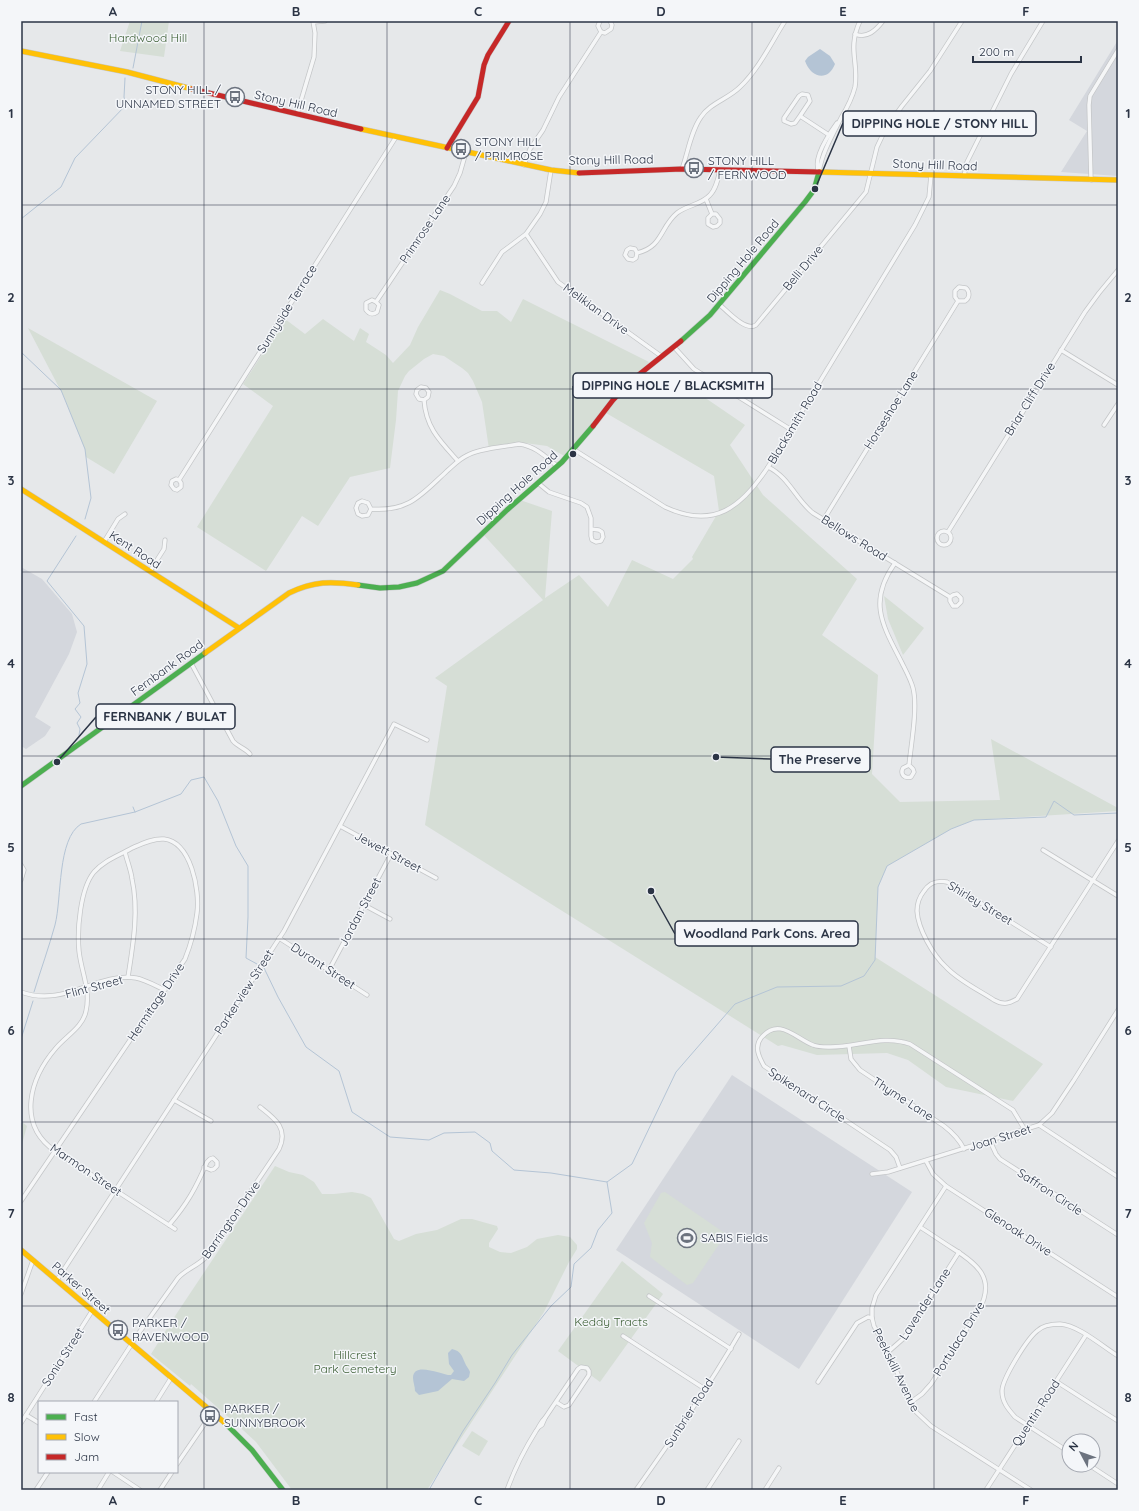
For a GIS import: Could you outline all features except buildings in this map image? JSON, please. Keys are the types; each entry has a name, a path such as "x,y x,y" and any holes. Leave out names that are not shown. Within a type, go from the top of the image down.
{"main road":[{"path":"447,148 478,97 484,65 488,55 509,21"},
{"name":"Stony Hill Road","path":"21,51 127,72 218,96 396,137 551,170 582,173 682,169 1118,180"},
{"name":"Dipping Hole Road","path":"286,594 317,582 372,588 407,587 433,578 443,571 501,515 558,466 621,390 642,370 693,332 720,305 806,202 814,190 820,172"},
{"name":"Kent Road","path":"21,489 239,628"},
{"name":"Fernbank Road","path":"21,786 286,594"},
{"name":"Parker Street","path":"21,1250 245,1441 283,1490"}],"street":[{"path":"297,114 314,57 314,21 325,21"},
{"path":"600,21 598,26 601,32"},
{"path":"601,32 605,33 611,30 612,25 610,21"},
{"path":"682,169 697,124 702,116 713,105 737,90 748,79 785,21"},
{"path":"820,172 822,160 851,100 854,89 855,78 853,42 860,21"},
{"path":"855,34 862,36 869,34 883,21"},
{"path":"872,173 877,147 886,128 930,72 962,21"},
{"path":"964,176 967,162 1011,74 1043,21"},
{"path":"524,165 530,149 543,130 559,97 601,32"},
{"path":"1091,180 1090,96 1118,50"},
{"path":"802,94 808,95 810,101 800,116 794,123 791,124 784,120 799,96 802,94"},
{"path":"800,116 828,136"},
{"path":"820,172 817,166 817,160 828,136 842,117"},
{"name":"Sunnyside Terrace","path":"179,480 396,137"},
{"name":"Primrose Lane","path":"376,302 454,186 460,173 466,152"},
{"path":"482,282 502,252 526,234 543,208 551,170"},
{"path":"637,253 648,250 656,244 677,213 706,199 714,188 720,170"},
{"name":"Belli Drive","path":"720,305 749,327 756,325 866,192 872,173"},
{"name":"Blacksmith Road","path":"573,449 676,513 696,516 716,514 735,506 745,498 756,485 768,467 919,218 929,197 931,175"},
{"path":"706,199 712,214"},
{"name":"Melikian Drive","path":"526,234 558,282 661,356"},
{"name":"Briar Cliff Drive","path":"948,532 1092,302 1118,270"},
{"name":"Horseshoe Lane","path":"959,287 966,288 969,292 969,298 965,301 958,301 955,297 955,290 959,287"},
{"name":"Horseshoe Lane","path":"824,520 958,301"},
{"path":"674,347 694,369 790,429"},
{"path":"1061,350 1118,385"},
{"path":"424,400 426,414 433,432 458,461"},
{"path":"1104,425 1118,404"},
{"path":"371,509 392,509 410,503 420,496 458,461 465,456 476,452 519,444 533,448 558,466"},
{"name":"Bellows Road","path":"768,467 783,478 809,509 824,520 950,597"},
{"path":"538,483 549,492 581,502 587,507 590,513 591,529"},
{"path":"364,501 368,503 371,509 368,515 362,516 357,512 356,508 358,503 364,501"},
{"path":"104,542 118,519 125,514"},
{"path":"150,571 164,549 165,540"},
{"path":"895,563 885,579 882,588 880,608 886,631 911,680 914,689 909,765"},
{"path":"191,663 233,741 237,746 247,750 250,754"},
{"name":"Parkerview Street","path":"57,1280 280,938 394,724 427,740"},
{"name":"Jewett Street","path":"340,826 436,878"},
{"name":"Hermitage Drive","path":"21,1201 185,959 194,936 198,904 196,885 192,868 184,852 172,841 163,839 144,843 110,858 93,874 86,887 80,918 79,951 87,987"},
{"name":"Shirley Street","path":"1051,947 947,882 940,880 931,882 924,890 920,898 917,909 918,922 939,960 954,974 1001,1004 1009,1004 1017,999 1051,947 1094,881 1118,841"},
{"path":"1043,850 1118,896"},
{"path":"125,852 132,879 135,906 128,977"},
{"name":"Jordan Street","path":"329,970 392,854"},
{"path":"21,865 24,870 21,880"},
{"path":"364,905 390,919"},
{"name":"Durant Street","path":"280,938 367,995"},
{"name":"Flint Street","path":"21,992 36,996 58,996 115,979 128,977 138,978 165,990"},
{"name":"Marmon Street","path":"87,987 86,1013 82,1021 78,1027 57,1046 44,1062 39,1072 30,1107 34,1129 41,1139 54,1151 175,1229"},
{"name":"Joan Street","path":"872,1174 888,1172 1040,1125 1052,1113 1118,1010"},
{"name":"Spikenard Circle","path":"900,1168 896,1157 890,1150 764,1066 758,1057 757,1048 759,1041 764,1035 777,1028 784,1029 812,1045 830,1047 901,1040 910,1044 1013,1110 1025,1130"},
{"name":"Thyme Lane","path":"849,1046 851,1059 860,1070 944,1126 960,1141 964,1149"},
{"path":"174,1100 211,1121"},
{"name":"Barrington Drive","path":"95,1401 131,1345 178,1278 185,1272 198,1265 207,1256 279,1149 282,1139 280,1126 276,1120 260,1107"},
{"path":"1040,1125 1118,1177"},
{"name":"Saffron Circle","path":"990,1141 1000,1159 1118,1235"},
{"name":"Glenoak Drive","path":"926,1160 933,1174 946,1186 1118,1297"},
{"path":"169,1226 190,1199 204,1167"},
{"name":"Peekskill Avenue","path":"946,1186 876,1295 873,1303 872,1318 874,1326 916,1412 926,1422 1031,1490"},
{"name":"Portulaca Drive","path":"911,1402 922,1394 931,1384 978,1310 984,1299 985,1286 983,1276 975,1265 959,1252 920,1227"},
{"name":"Lavender Lane","path":"888,1352 904,1338 959,1252"},
{"path":"21,1294 33,1260"},
{"path":"649,1296 731,1349"},
{"name":"Sonia Street","path":"21,1423 92,1311"},
{"path":"818,1382 857,1323 868,1317 872,1318"},
{"path":"1061,1447 1028,1425 1010,1411 1005,1404 1002,1395 1002,1386 1005,1378 1018,1357 1035,1333 1047,1325 1059,1324 1071,1326 1118,1356"},
{"name":"Sunbrier Road","path":"636,1490 706,1389 739,1334"},
{"path":"623,1336 706,1389"},
{"name":"Quentin Road","path":"986,1490 1086,1336"},
{"path":"507,1490 519,1458 539,1427 544,1422 545,1418 578,1369 583,1366 587,1368 589,1375 570,1404 564,1407 556,1402"},
{"path":"157,1401 171,1378"},
{"path":"1057,1382 1118,1421"},
{"path":"178,1463 212,1413"},
{"path":"26,1415 38,1422"},
{"path":"707,1490 739,1441"},
{"path":"765,1490 779,1468"},
{"path":"36,1490 47,1473"},
{"path":"98,1490 108,1473"},
{"path":"114,1473 140,1490"},
{"path":"160,1490 171,1473"},
{"path":"1101,1473 1118,1484"}],"shaded area":[{"path":"1118,40 1118,176 1061,172 1087,131 1069,120"},
{"path":"21,567 42,579 72,614 77,632 69,654 35,717 51,727 45,736 26,749 21,746"},
{"path":"732,1075 912,1192 799,1369 616,1250"}],"green space":[{"name":"Hardwood Hill","path":"130,21 169,21 164,57 120,51"},
{"path":"440,290 482,311 497,311 511,322 523,299 649,362 642,371 661,380 682,382 745,425 730,445 763,495 857,579 822,635 878,675 872,774 900,802 1000,800 991,739 1118,808 1118,811 974,820 951,829 887,866 878,887 875,957 1043,1064 1013,1101 946,1087 908,1060 887,1053 817,1055 782,1045 778,1046 425,825 447,686 435,678 543,600 481,532 520,500 552,511 545,598 579,575 608,607 632,560 673,579 693,559 692,557 719,511 714,476 606,413 590,434 566,457 547,446 525,443 489,449 482,402 473,381 468,373 462,368 444,356 433,354 409,371 398,391 390,468 350,477 318,526 302,516 266,571 197,527 273,406 243,384 285,319 305,334 323,319 354,341 360,328 369,334 366,342 386,355 393,363 410,345 418,327"},
{"path":"28,328 157,401 114,474 86,457 85,450 64,397"},
{"path":"884,596 924,628 903,655 888,619"},
{"path":"21,1121 27,1126 22,1144 21,1144"},
{"name":"Hillcrest Park Cemetery","path":"275,1166 289,1172 303,1175 314,1182 322,1194 352,1192 363,1194 371,1198 394,1239 399,1241 416,1234 437,1230 461,1219 472,1219 497,1226 498,1229 489,1243 489,1247 500,1252 511,1253 527,1247 537,1239 558,1235 570,1237 577,1245 577,1249 544,1312 427,1490 292,1490 256,1442 191,1384 190,1386 151,1354"},
{"name":"SABIS Fields","path":"665,1192 726,1234 693,1283 687,1285 650,1257 652,1243 644,1223 661,1193"},
{"name":"Keddy Tracts","path":"622,1261 663,1294 600,1382 558,1351"},
{"path":"472,1431 488,1441 479,1456 462,1446"}],"water":[{"path":"820,49 830,56 835,64 828,74 820,76 811,71 805,61 808,57"},
{"path":"452,1349 459,1352 462,1356 470,1372 469,1377 464,1381 452,1379 438,1391 419,1395 415,1391 413,1378 414,1373 423,1369 451,1375 454,1371 449,1364 448,1353"}],"waterway":[{"path":"133,68 142,21"},
{"path":"21,219 61,187 75,158 126,105 124,97 125,78"},
{"path":"21,352 61,390 85,449 91,498 85,519"},
{"path":"76,536 47,581 84,626 87,664 78,693 80,703 75,709 81,717 77,723 80,729 79,735"},
{"path":"34,992 55,925 64,855 73,832 81,824 135,812 181,794 191,780 204,777 218,801 236,846 248,866 246,958 257,964"},
{"path":"264,968 278,997 306,1047 339,1071 352,1112 390,1137 429,1140 444,1133 475,1132 490,1143 492,1151 514,1170 551,1173 607,1182 632,1164 676,1072 735,1004 777,987 841,986 864,976 875,960 878,887 887,866 951,829 974,820 1046,817 1054,801 1074,815 1118,813"},
{"path":"133,807 135,812"},
{"path":"21,1039 33,1001"},
{"path":"429,1490 463,1431 512,1355 551,1306 571,1287 574,1264 591,1248 598,1230 612,1213 607,1182"}],"traffic: fast":[{"path":"681,341 710,315 805,202 814,190 819,172"},
{"path":"358,585 380,588 399,587 417,583 443,571 507,510 562,462 593,426"},
{"path":"21,786 205,653"},
{"path":"225,1423 252,1450 283,1490"}],"traffic: slow":[{"path":"21,51 127,72 192,89"},
{"path":"361,129 551,170 579,173"},
{"path":"820,172 1118,180"},
{"path":"21,489 239,628"},
{"path":"205,653 289,593 307,586 323,583 358,585"},
{"path":"21,1250 225,1423"}],"traffic: jam":[{"path":"447,148 478,97 484,65 488,55 509,21"},
{"path":"192,89 361,129"},
{"path":"579,173 682,169 820,172"},
{"path":"593,426 613,400 631,381 681,341"}],"place":[{"name":"STONY HILL / UNNAMED STREET","path":"235,97"},
{"name":"STONY HILL / PRIMROSE","path":"461,149"},
{"name":"STONY HILL / FERNWOOD","path":"694,168"},
{"name":"DIPPING HOLE / STONY HILL","path":"815,189"},
{"name":"DIPPING HOLE / BLACKSMITH","path":"573,454"},
{"name":"The Preserve","path":"716,757"},
{"name":"FERNBANK / BULAT","path":"57,762"},
{"name":"Woodland Park Cons. Area","path":"651,891"},
{"name":"SABIS Fields","path":"687,1238"},
{"name":"PARKER / RAVENWOOD","path":"118,1330"},
{"name":"PARKER / SUNNYBROOK","path":"210,1416"}]}
